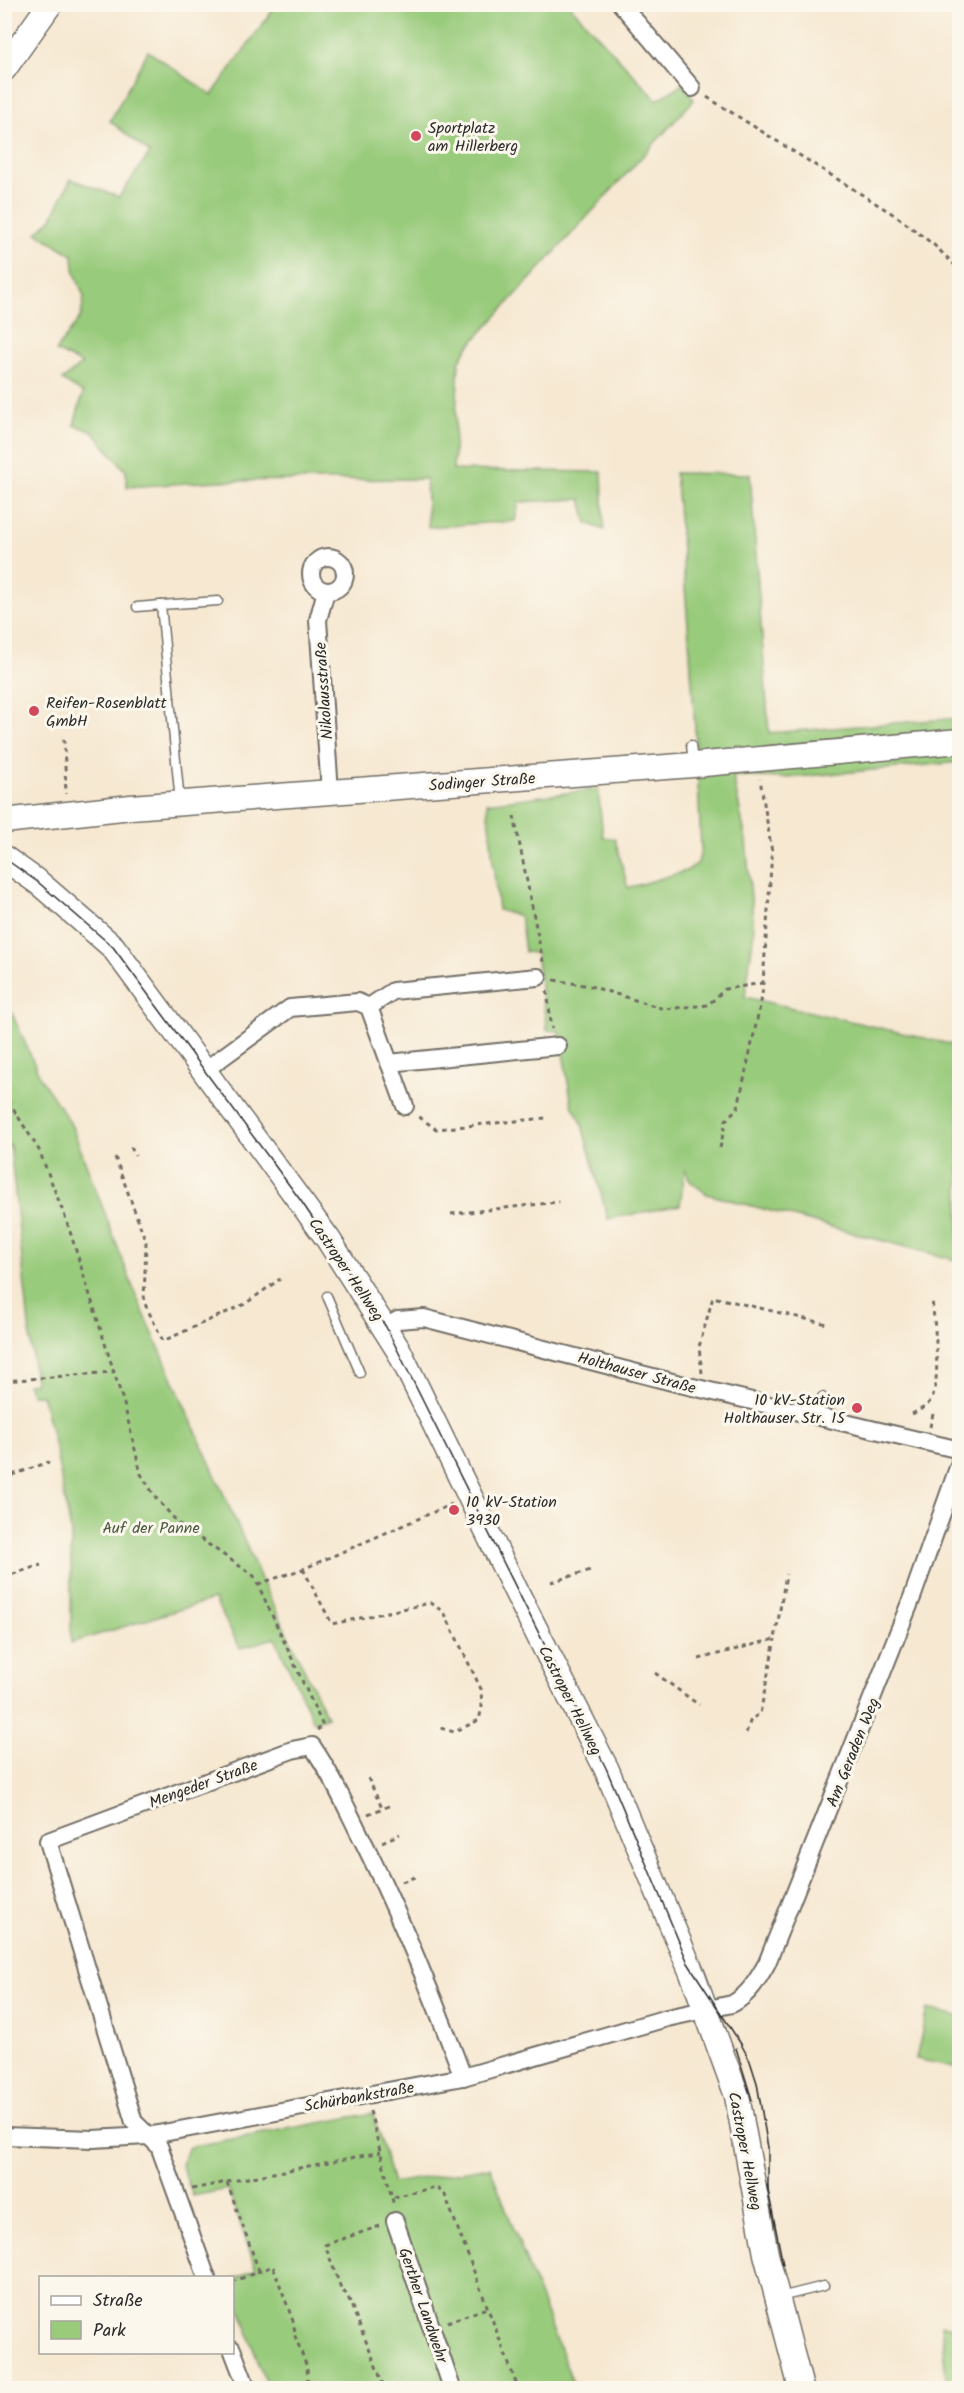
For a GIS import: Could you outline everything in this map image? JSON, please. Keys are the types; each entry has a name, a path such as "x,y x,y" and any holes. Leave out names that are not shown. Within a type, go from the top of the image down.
{"main road":[{"path":"8,57 43,7"},
{"name":"Sodinger Straße","path":"4,821 180,803 330,792 692,755 758,760 960,741"},
{"name":"Castroper Hellweg","path":"4,858 63,902 113,947 206,1070 328,1239 386,1327 619,1796 706,2009 737,2096 766,2254 801,2388"}],"street":[{"path":"621,4 692,88"},
{"name":"Nikolausstraße","path":"326,591 318,620 330,792"},
{"path":"369,1007 393,991 541,978"},
{"path":"206,1070 290,1008 358,1002 369,1007 405,1106"},
{"path":"389,1063 558,1046"},
{"name":"Holthauser Straße","path":"386,1327 398,1320 424,1318 704,1389 960,1450"},
{"name":"Am Geraden Weg","path":"706,2009 732,2004 741,1999 756,1982 767,1963 913,1595 960,1462"},
{"name":"Mengeder Straße","path":"147,2136 134,2122 48,1841 292,1750 312,1746 328,1769 396,1909 430,1988 463,2077"},
{"name":"Schürbankstraße","path":"4,2136 93,2139 147,2136 463,2077 706,2009"},
{"path":"147,2136 159,2146 207,2276"},
{"name":"Gerther Landwehr","path":"395,2221 452,2388"},
{"path":"234,2354 247,2388"}],"lane":[{"path":"137,607 218,601"},
{"path":"161,605 180,803"},
{"path":"327,1296 360,1373"},
{"path":"818,1416 822,1397"},
{"path":"777,2298 824,2286"}],"path":[{"path":"692,88 896,216 934,245 960,270"},
{"path":"64,739 67,814"},
{"path":"720,1148 726,1120 738,1107 762,997 772,852 758,760"},
{"path":"514,816 541,978 552,1030 558,1046"},
{"path":"541,978 590,986 664,1009 708,1005 725,989 763,983"},
{"path":"4,1094 39,1150 67,1222 114,1372 141,1474 156,1498 179,1524 254,1576 322,1726 292,1750"},
{"path":"405,1106 436,1129 546,1118"},
{"path":"131,1147 135,1156"},
{"path":"115,1157 146,1242 144,1302 163,1341 245,1304 280,1279"},
{"path":"451,1214 558,1202"},
{"path":"704,1389 699,1347 713,1297 826,1324"},
{"path":"912,1414 930,1401 933,1394 936,1362 932,1299"},
{"path":"4,1381 114,1372"},
{"path":"4,1478 49,1462"},
{"path":"258,1584 303,1569 470,1496"},
{"path":"4,1577 41,1565"},
{"path":"303,1569 332,1624 430,1603 444,1612 481,1689 482,1707 479,1720 454,1732 437,1727"},
{"path":"551,1582 591,1570"},
{"path":"746,1732 751,1719 760,1714 786,1574"},
{"path":"699,1659 775,1639"},
{"path":"655,1673 699,1704"},
{"path":"368,1778 382,1808"},
{"path":"366,1815 389,1806"},
{"path":"380,1843 400,1834"},
{"path":"399,1883 417,1876"},
{"path":"365,2095 393,2197 395,2221 325,2245 342,2291 347,2294 364,2342 370,2349 384,2388"},
{"path":"176,2192 382,2152"},
{"path":"227,2182 259,2271"},
{"path":"393,2197 436,2187 445,2195 518,2388"},
{"path":"234,2281 273,2266 307,2367 308,2388"},
{"path":"432,2328 487,2308"}],"green space":[{"path":"276,5 572,5 572,8 657,100 683,84 694,100 468,347 459,362 453,470 602,472 604,530 587,523 581,499 519,502 515,521 428,527 426,479 218,481 127,487 126,471 92,431 74,425 83,393 62,380 82,364 56,351 81,316 84,297 74,270 73,255 37,233 52,218 71,179 119,197 150,153 110,121 148,51 212,95"},
{"path":"675,473 750,474 769,733 959,718 959,762 786,778 733,776 746,840 754,931 745,997 959,1046 959,1261 707,1194 690,1181 685,1169 680,1205 608,1219 581,1121 572,1105 559,1031 547,1030 536,953 525,952 520,916 498,910 487,803 598,789 603,837 615,839 628,888 686,871 698,863 701,850 694,709"},
{"name":"Auf der Panne","path":"8,1004 41,1079 71,1124 135,1293 261,1579 327,1717 314,1722 275,1638 240,1648 214,1599 71,1643 71,1532 56,1452 42,1395 32,1395 27,1384 35,1383 10,1145 4,1148 4,1006"},
{"path":"927,2009 959,2016 959,2068 916,2059"},
{"path":"373,2113 393,2183 490,2167 575,2388 267,2388 234,2291 234,2279 256,2269 228,2189 193,2196 181,2164 189,2147"},
{"path":"941,2324 959,2329 959,2388 947,2388"}],"tram line":[{"path":"4,858 39,883 113,947 301,1201 386,1327 606,1768 688,1963 750,2061 757,2083 768,2148 768,2192"},
{"path":"736,2048 752,2100"},
{"path":"767,2185 783,2265"}],"place":[{"name":"Sportplatz am Hillerberg","path":"416,136"},
{"name":"Reifen-Rosenblatt GmbH","path":"34,711"},
{"name":"10 kV-Station Holthauser Str. 15","path":"857,1408"},
{"name":"10 kV-Station 3930","path":"454,1510"}]}
